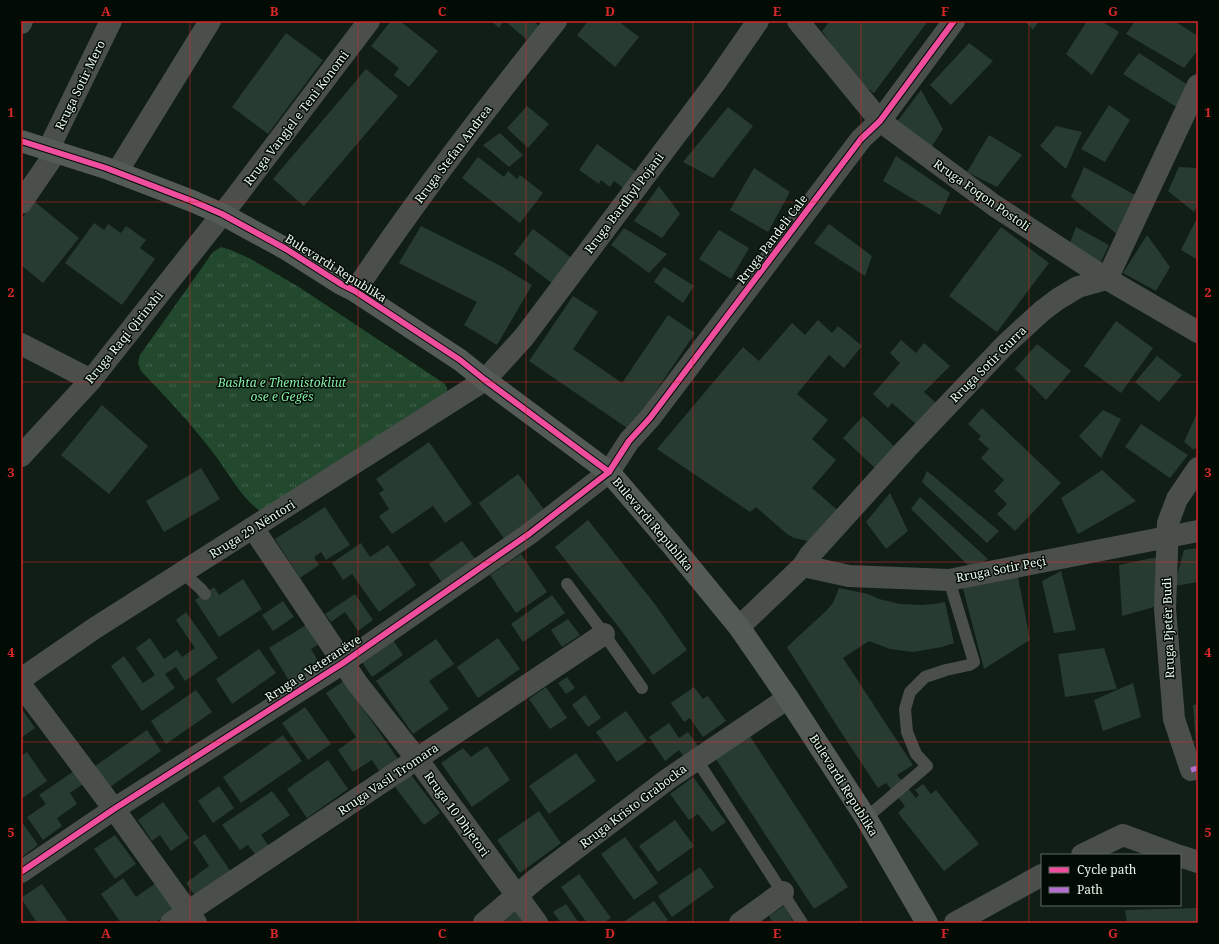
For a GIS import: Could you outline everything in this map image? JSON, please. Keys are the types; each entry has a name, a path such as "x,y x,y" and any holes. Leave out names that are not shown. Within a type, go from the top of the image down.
{"street":[{"name":"Rruga Sotir Mero","path":"21,203 52,151 111,21"},
{"path":"117,172 210,21"},
{"name":"Rruga Vangjel e Teni Konomi","path":"222,214 370,21"},
{"name":"Rruga Stefan Andrea","path":"355,291 464,138 556,21"},
{"name":"Rruga Bardhyl Pojani","path":"485,380 524,337 715,83 758,21"},
{"name":"Rruga Foqon Postoli","path":"798,21 880,121 996,206 1107,279 1198,332"},
{"name":"Rruga Pandeli Cale","path":"609,472 630,441 650,418 861,139 880,121 954,21"},
{"path":"1107,279 1198,85"},
{"name":"Bulevardi Republika","path":"21,141 117,172 192,200 222,214 294,254 341,284 355,291 460,360 609,472 671,544 739,627 788,698 866,818 927,923"},
{"name":"Rruga Raqi Qirinxhi","path":"21,456 91,380 222,214"},
{"name":"Rruga Sotir Gurra","path":"739,627 803,566 810,555 907,448 1005,345 1042,311 1058,299 1078,287 1107,279"},
{"path":"21,344 91,380"},
{"name":"Rruga 29 Nëntori","path":"21,679 95,628 485,380"},
{"name":"Rruga Pjetër Budi","path":"1194,769 1174,719 1164,609 1166,537 1168,523 1177,499 1198,468"},
{"name":"Rruga e Veteranëve","path":"21,872 114,809 343,663 529,534 609,472"},
{"name":"Rruga 10 Dhjetori","path":"253,528 343,663 417,759 537,923"},
{"name":"Rruga Sotir Peçi","path":"803,566 849,576 950,580 1198,531"},
{"name":"Rruga Vasil Tromara","path":"185,919 417,759 604,634"},
{"path":"21,685 114,809 185,919"},
{"name":"Rruga Kristo Grabocka","path":"484,923 536,879 668,779 788,698"},
{"path":"1084,854 1123,835 1174,854"},
{"path":"1181,857 1198,862"},
{"path":"956,923 1041,875"},
{"path":"740,923 783,892"}],"lane":[{"path":"183,573 205,594"},
{"path":"866,818 927,766 916,754 907,732 905,709 910,692 925,676 969,665 974,662 950,580"},
{"path":"567,584 642,688"},
{"path":"697,760 802,923"}],"green space":[{"name":"Bashta e Themistokliut ose e Gegës","path":"221,247 249,258 299,287 445,384 447,392 260,511 246,499 214,454 170,401 141,371 138,363 140,355 213,252"}],"building":[{"path":"391,21 400,21 438,51 409,87 394,75 399,68 371,46"},
{"path":"491,21 504,21 499,28"},
{"path":"505,21 533,21 539,26 527,40"},
{"path":"588,21 618,21 639,37 615,67 577,35"},
{"path":"830,21 928,21 874,93 856,80 822,31"},
{"path":"1025,21 1039,21 1033,30"},
{"path":"1087,21 1101,21 1119,32 1092,75 1066,54"},
{"path":"1135,21 1174,21 1198,36 1198,50 1184,68 1126,34"},
{"path":"286,33 323,60 268,134 232,107"},
{"path":"969,43 993,61 951,105 930,85"},
{"path":"1139,53 1188,85 1178,108 1123,74"},
{"path":"366,69 398,96 304,206 273,179"},
{"path":"921,90 943,129 931,148 896,123"},
{"path":"1109,105 1130,120 1105,162 1081,149"},
{"path":"527,106 549,124 528,148 507,128"},
{"path":"728,107 753,126 713,178 683,162"},
{"path":"1056,126 1082,132 1066,169 1040,146"},
{"path":"500,133 523,155 509,167 483,145"},
{"path":"989,135 1022,155 997,187 967,172"},
{"path":"597,144 639,174 627,191 614,181 610,187 601,180 599,184 579,170"},
{"path":"896,156 950,193 940,215 883,181"},
{"path":"478,157 504,177 508,171 517,179 520,175 543,193 520,223 462,178"},
{"path":"1084,167 1137,196 1118,235 1071,197"},
{"path":"1179,167 1198,168 1198,204 1194,212 1168,191"},
{"path":"754,168 790,192 768,232 730,210"},
{"path":"659,186 680,214 662,238 634,221"},
{"path":"35,202 79,238 43,283 21,265 21,219"},
{"path":"1198,216 1198,260 1181,250"},
{"path":"94,223 104,230 108,224 121,233 126,226 146,240 140,248 155,259 122,305 65,263"},
{"path":"829,224 872,256 865,276 814,243"},
{"path":"421,226 499,265 532,285 497,345 464,325 477,302 399,263"},
{"path":"1001,227 1049,263 997,332 949,296"},
{"path":"1076,227 1109,245 1099,266 1069,246"},
{"path":"624,228 667,254 649,273 611,245"},
{"path":"533,229 573,259 554,285 514,254"},
{"path":"719,230 749,248 731,279 699,259"},
{"path":"1147,235 1170,267 1156,291 1123,273"},
{"path":"664,267 694,286 683,303 654,282"},
{"path":"573,296 598,312 573,349 622,383 668,315 695,333 630,430 529,361"},
{"path":"818,320 832,333 838,326 862,346 844,368 829,355 797,394 828,420 812,439 836,460 812,488 842,514 812,541 807,541 794,538 787,534 756,507 750,512 657,449 743,347 759,361 792,323 805,335"},
{"path":"1116,321 1153,348 1121,393 1084,366"},
{"path":"901,340 916,353 924,343 950,366 924,392 936,403 917,425 892,403 888,408 873,394 900,363 890,353"},
{"path":"1037,344 1071,371 1046,400 1015,369"},
{"path":"1157,356 1182,375 1159,402 1135,382"},
{"path":"102,405 148,446 109,494 61,455"},
{"path":"982,408 1061,483 1015,531 997,514 1007,504 994,491 1004,480 981,458 989,449 978,439 981,436 968,424"},
{"path":"1103,410 1121,419 1101,458 1079,436"},
{"path":"1198,411 1198,444 1194,450 1184,442"},
{"path":"863,416 896,448 876,469 843,438"},
{"path":"1141,424 1188,455 1170,478 1125,447"},
{"path":"429,442 472,504 445,523 433,506 392,534 379,516 389,509 379,493 384,490 376,479"},
{"path":"201,468 220,499 164,532 146,501"},
{"path":"1102,470 1136,501 1078,534 1061,498"},
{"path":"927,471 999,531 987,543 922,482"},
{"path":"518,474 545,511 505,540 479,503"},
{"path":"890,493 908,531 886,549 866,522"},
{"path":"920,497 988,559 972,569 911,509"},
{"path":"325,507 350,545 326,560 321,552 314,557 319,565 300,578 275,539"},
{"path":"588,520 654,603 687,650 653,675 621,630 555,547"},
{"path":"462,541 478,563 445,587 429,564"},
{"path":"361,543 370,557 388,545 416,585 379,612 352,574 343,580 332,563"},
{"path":"1198,548 1198,582 1174,586 1184,550"},
{"path":"521,554 547,592 516,613 490,575"},
{"path":"1162,556 1154,607 1122,616 1119,565"},
{"path":"1061,571 1076,630 1054,633 1042,581"},
{"path":"1018,577 1030,640 984,669 962,585"},
{"path":"243,579 262,609 219,637 195,600 214,587 219,595"},
{"path":"839,588 868,594 879,599 900,604 922,605 945,602 954,643 942,647 913,652 890,649 869,641 843,658 913,765 897,775 916,798 919,795 915,790 923,784 931,794 936,790 979,844 944,871 898,813 905,806 886,783 878,788 787,647 827,610 833,603"},
{"path":"355,594 373,620 358,631 345,612 331,622 325,614"},
{"path":"552,595 565,613 523,642 511,624"},
{"path":"283,601 294,617 273,631 262,615"},
{"path":"186,612 218,658 185,681 176,667 165,674 175,688 142,711 111,666 124,656 143,683 155,675 136,648 150,638 164,659 177,650 182,657 195,648 176,620"},
{"path":"568,619 580,635 562,647 551,630"},
{"path":"306,625 318,645 311,649 323,669 293,687 269,648"},
{"path":"498,638 520,669 478,698 457,667"},
{"path":"436,639 454,664 429,681 449,709 413,734 376,681"},
{"path":"393,640 403,655 372,677 362,662"},
{"path":"1104,648 1117,689 1065,697 1058,654"},
{"path":"259,649 276,673 232,704 216,679"},
{"path":"567,677 575,688 566,694 558,683"},
{"path":"344,681 398,759 380,772 372,760 353,772 338,750 356,737 326,693"},
{"path":"1133,683 1141,717 1103,731 1094,700"},
{"path":"546,687 567,718 550,729 529,699"},
{"path":"694,687 703,699 708,696 726,721 703,737 690,718 684,722 671,703"},
{"path":"196,690 212,712 166,744 151,721"},
{"path":"585,695 601,718 588,727 572,705"},
{"path":"1198,704 1198,757 1197,757 1193,705"},
{"path":"305,707 331,744 308,760 282,723"},
{"path":"21,708 35,728 21,738"},
{"path":"626,711 647,741 617,762 596,732"},
{"path":"669,723 679,738 688,732 701,750 686,760 679,750 665,761 649,737"},
{"path":"147,730 161,751 110,787 95,766"},
{"path":"748,733 848,887 814,909 714,756"},
{"path":"283,735 302,761 241,803 223,777"},
{"path":"487,746 510,780 472,807 441,763 463,748 471,757"},
{"path":"27,752 47,781 21,799 21,756"},
{"path":"576,753 596,781 549,814 529,786"},
{"path":"328,760 348,789 307,818 287,789"},
{"path":"74,771 83,784 70,793 77,804 57,818 62,826 43,840 27,817 46,804 39,795"},
{"path":"411,775 440,813 424,825 395,787"},
{"path":"693,777 726,822 712,832 698,814 689,820 670,794"},
{"path":"219,786 234,808 213,823 198,801"},
{"path":"272,791 290,815 261,835 271,849 258,858 248,845 240,850 222,825"},
{"path":"163,802 189,838 171,851 160,835 152,841 138,820"},
{"path":"539,811 561,843 520,873 497,840"},
{"path":"675,820 694,846 658,872 639,846"},
{"path":"21,821 38,845 22,857 21,856"},
{"path":"205,834 231,872 196,897 186,883 209,866 193,842"},
{"path":"115,835 136,864 115,879 94,849"},
{"path":"625,837 658,883 634,900 601,854"},
{"path":"700,867 714,887 672,917 658,896"},
{"path":"579,874 611,918 603,923 587,923 561,887"},
{"path":"123,878 136,897 159,881 177,907 155,923 121,923 101,894"},
{"path":"42,884 69,923 37,923 21,898"},
{"path":"654,901 668,920 663,923 622,923"},
{"path":"566,904 579,923 561,923 553,912"},
{"path":"784,906 794,923 773,923 769,916"},
{"path":"1198,908 1198,923 1127,923 1125,910"},
{"path":"515,911 524,923 499,923"}],"marked path":[{"path":"1191,770 1198,768"}],"cycle path":[{"path":"21,872 114,809 343,663 529,534 609,472 629,441 650,418 861,139 880,121 954,21"},
{"path":"21,141 106,168 192,201 222,214 286,249 341,284 355,291 460,360 609,472"}]}
